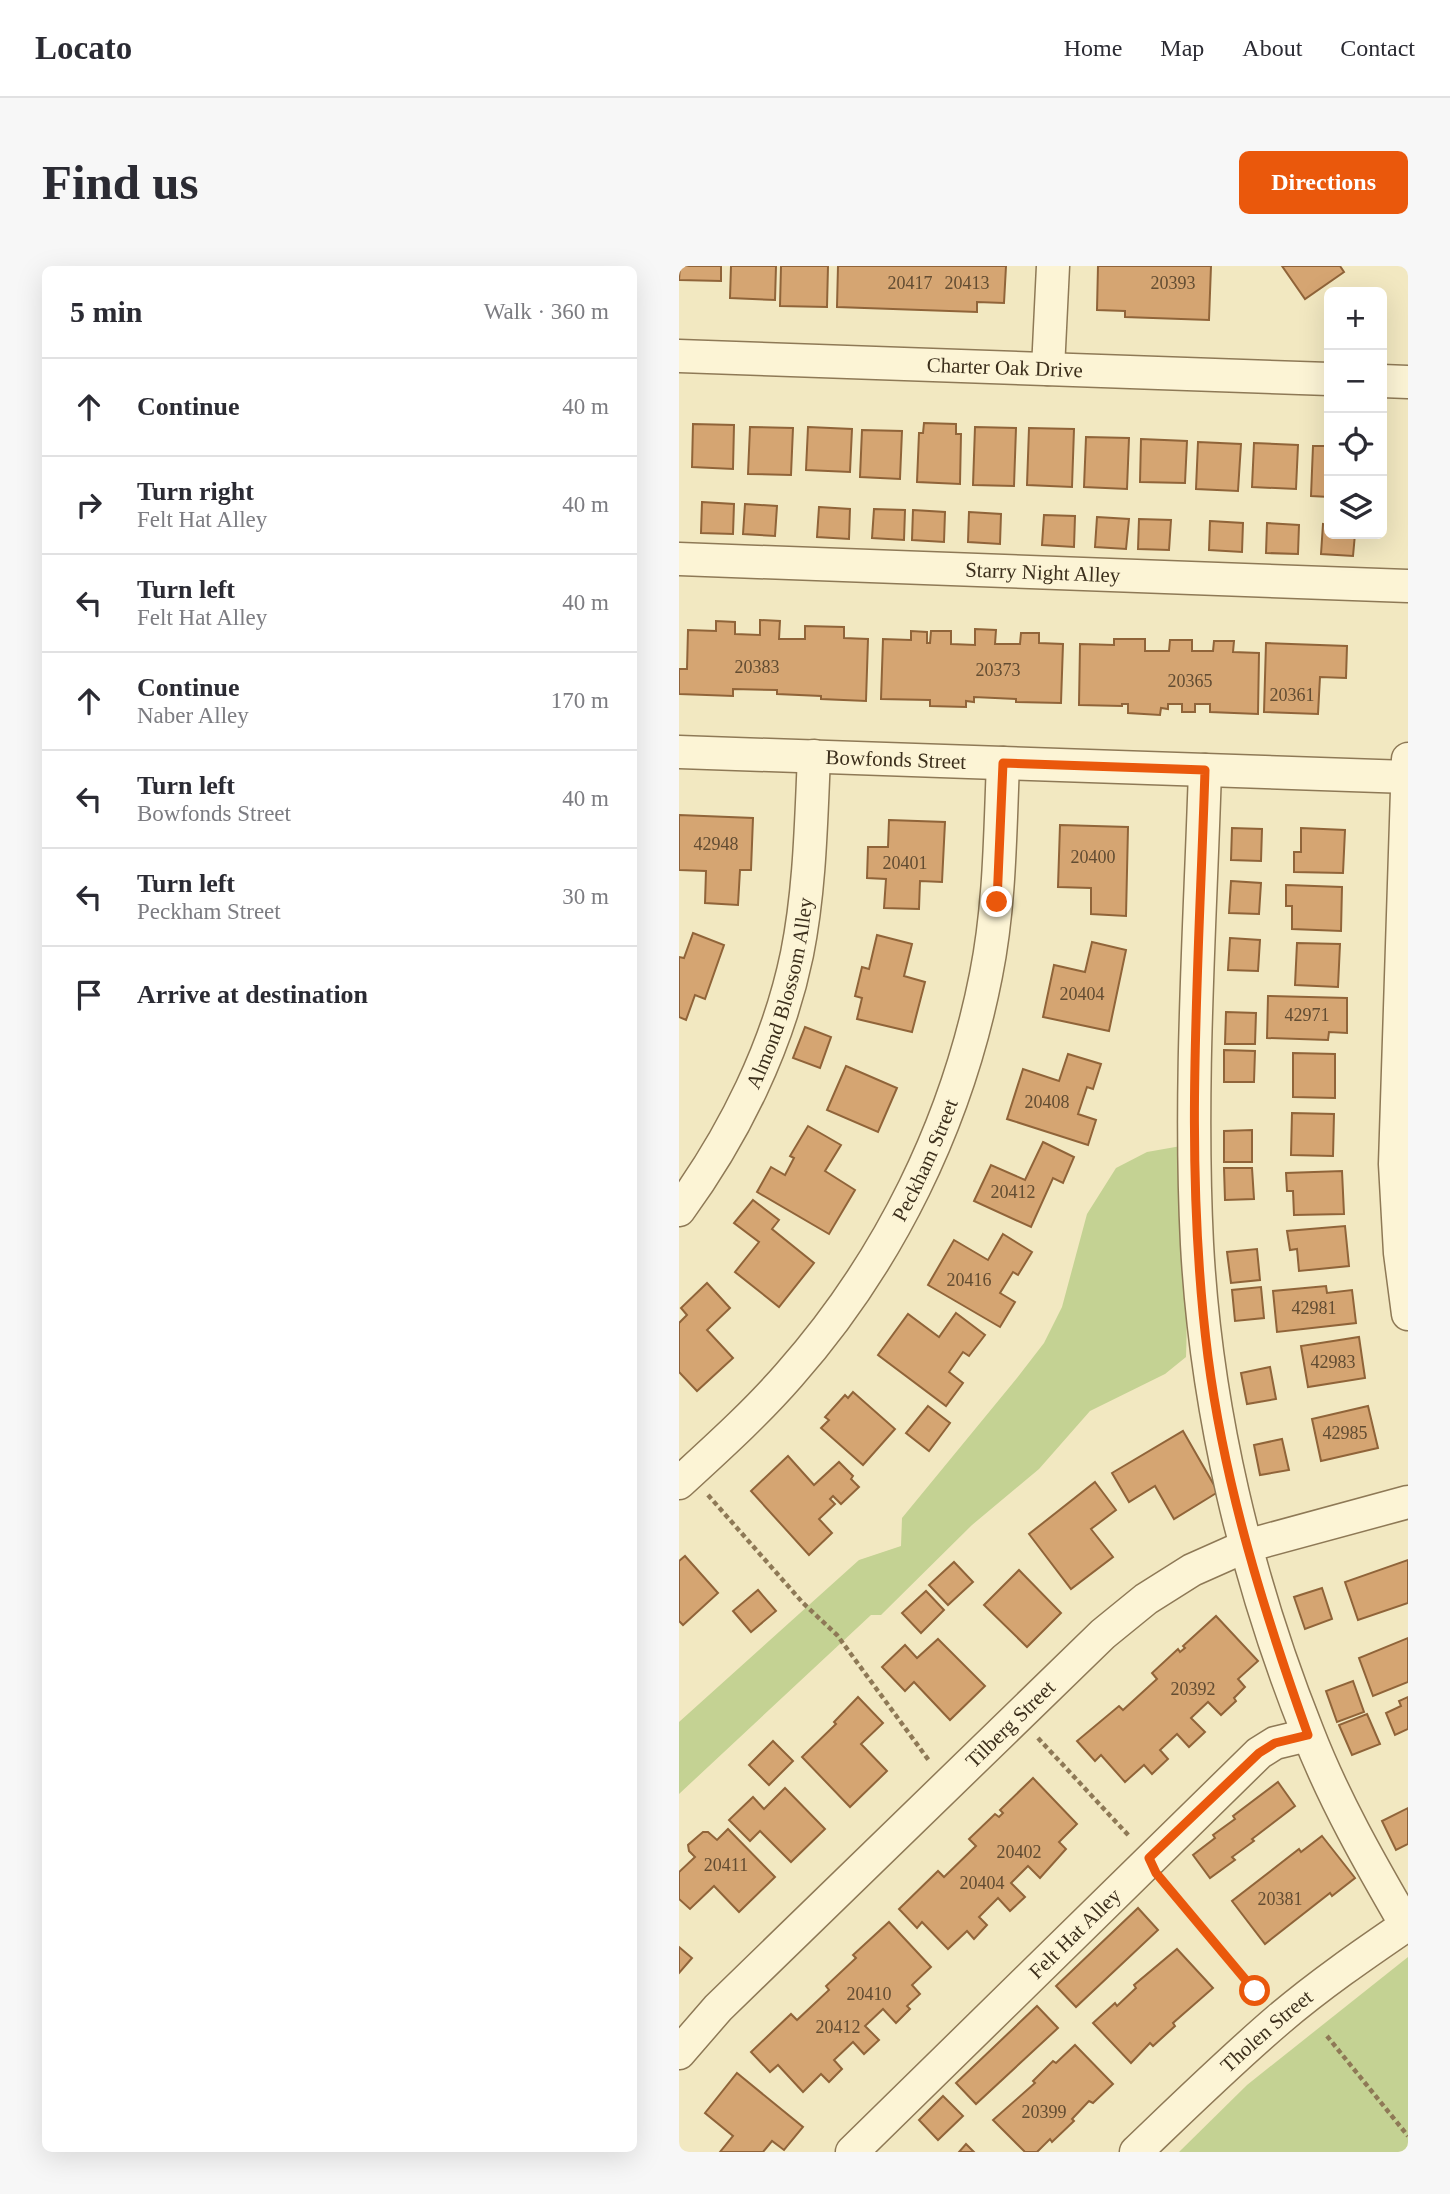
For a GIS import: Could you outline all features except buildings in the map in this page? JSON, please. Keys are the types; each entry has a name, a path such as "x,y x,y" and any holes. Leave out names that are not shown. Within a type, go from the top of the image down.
{"street":[{"path":"1048,369 1053,266"},
{"name":"Charter Oak Drive","path":"679,356 1324,379"},
{"path":"1387,381 1408,382"},
{"name":"Starry Night Alley","path":"679,559 1408,586"},
{"name":"Bowfonds Street","path":"679,752 1408,777"},
{"name":"Almond Blossom Alley","path":"679,1210 723,1143 745,1101 785,1002 797,953 808,878 814,757"},
{"path":"1408,759 1400,1253 1408,1314"},
{"name":"Peckham Street","path":"684,1478 739,1428 789,1375 844,1307 884,1246 918,1181 947,1114 970,1045 986,974 997,902 1003,763"},
{"path":"1205,770 1193,1132 1197,1247 1208,1357 1222,1444 1246,1546 1273,1637 1308,1735 1351,1828 1407,1924"},
{"name":"Tilberg Street","path":"679,2053 718,2008 1103,1634 1146,1599 1192,1570 1246,1546 1408,1502"},
{"name":"Felt Hat Alley","path":"852,2152 1259,1753 1275,1743 1308,1735"},
{"name":"Tholen Street","path":"1136,2152 1279,2019 1328,1980 1407,1924"}],"path":[{"path":"684,1478 803,1604 837,1635 948,1785"},
{"path":"1019,1717 1149,1858 1156,1873 1279,2019"},
{"path":"1327,2036 1408,2136"}],"green space":[{"path":"1181,1146 1186,1357 1165,1374 1090,1411 1039,1469 972,1525 881,1615 871,1615 679,1794 679,1722 859,1560 901,1546 902,1518 1044,1343 1062,1307 1087,1214 1116,1168 1147,1152"},
{"path":"1408,1957 1408,2152 1179,2152 1247,2085"}],"route":[{"path":"997,902 1003,763 1205,770 1193,1132 1197,1247 1208,1357 1222,1444 1246,1546 1273,1637 1308,1735 1275,1743 1259,1753 1149,1858 1156,1873 1255,1991"}]}
